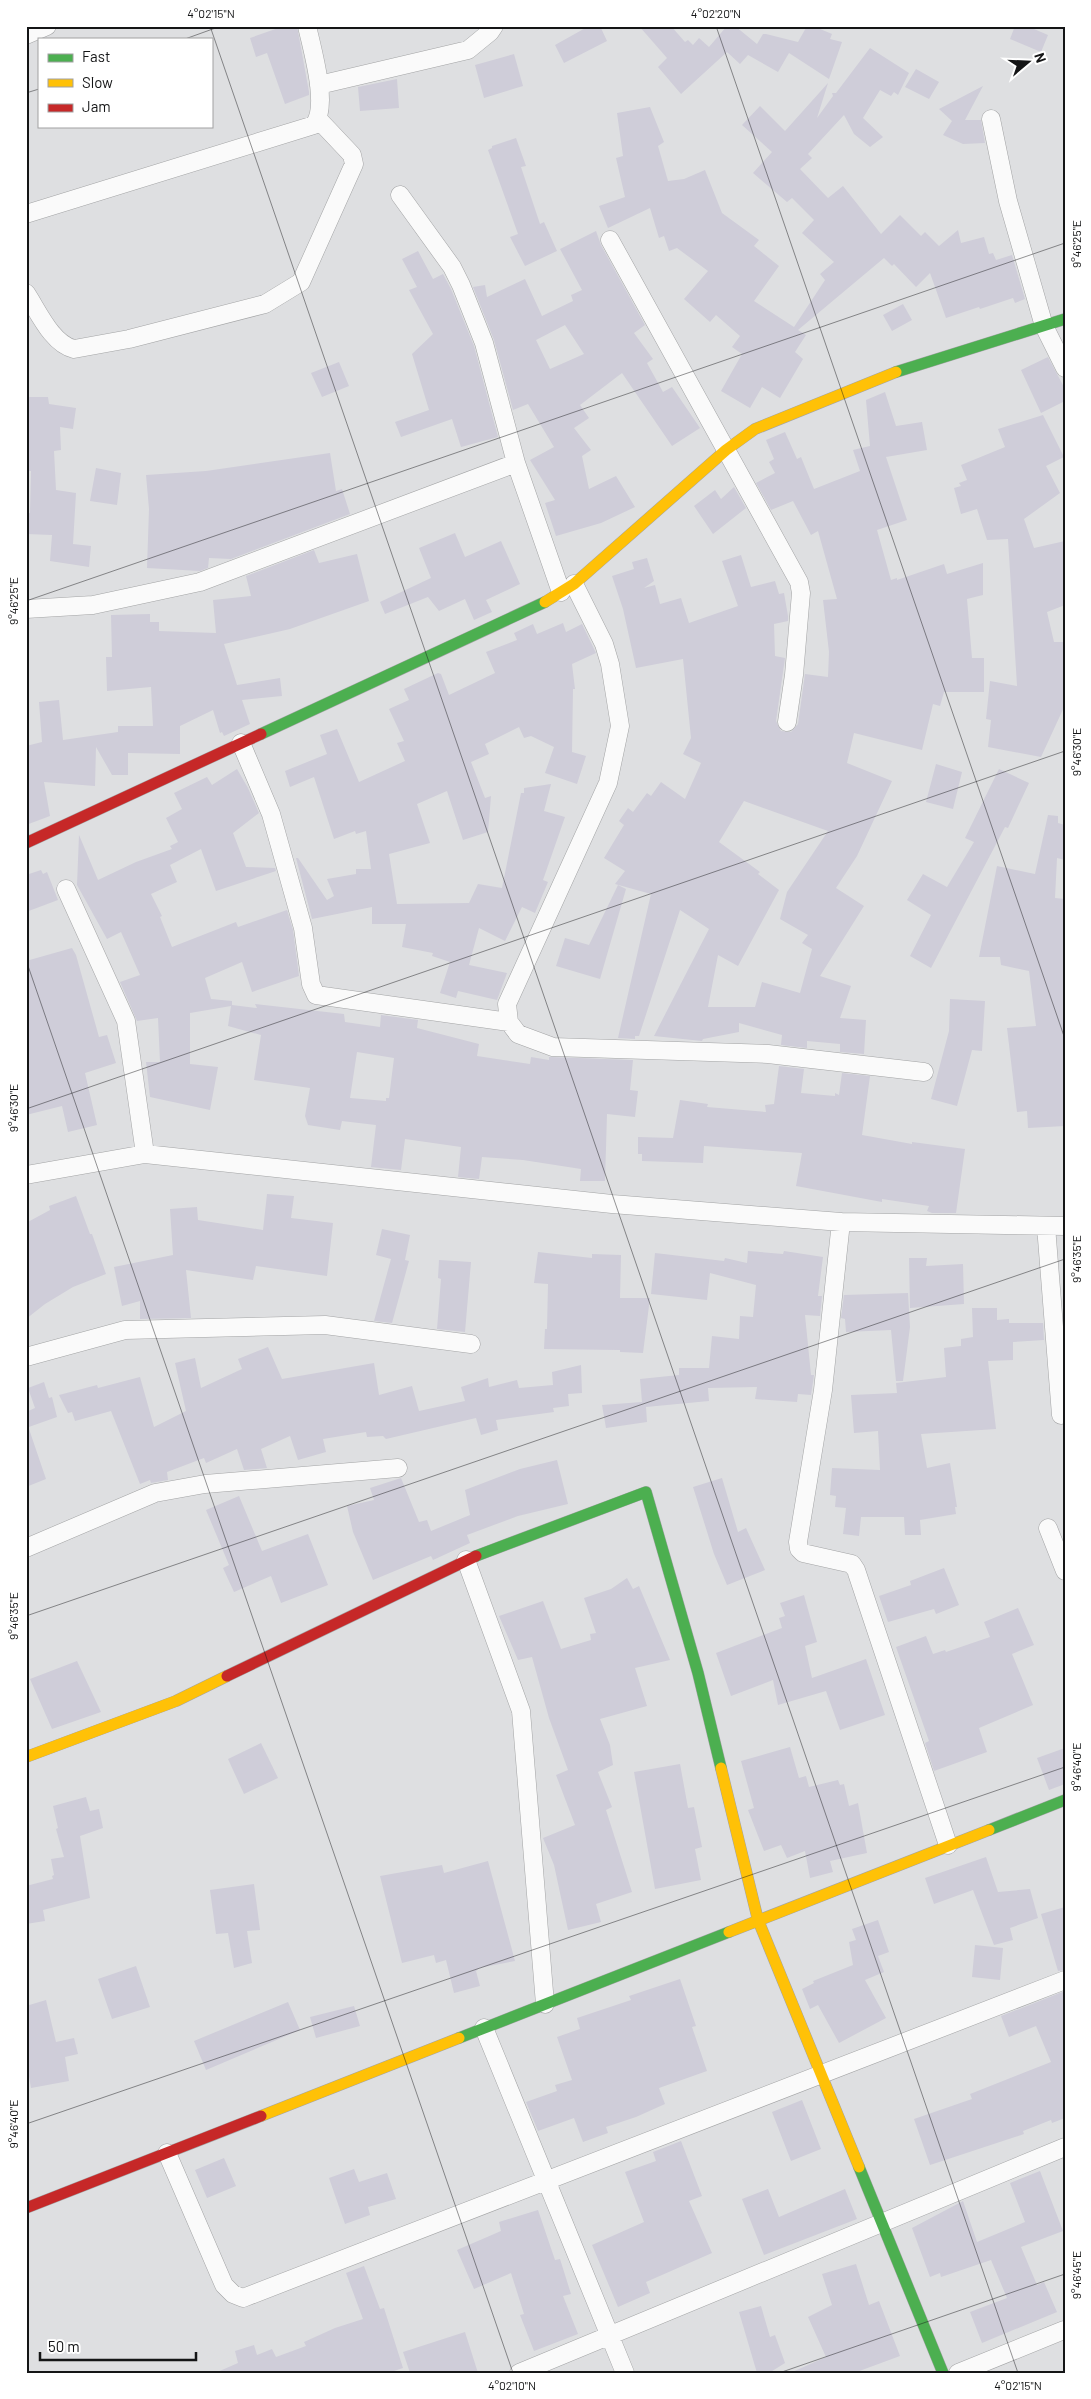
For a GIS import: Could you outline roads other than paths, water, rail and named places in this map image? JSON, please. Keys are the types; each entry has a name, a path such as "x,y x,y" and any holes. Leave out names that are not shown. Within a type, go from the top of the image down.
{"street":[{"path":"26,35 47,26"},
{"path":"26,293 58,340 66,347 74,349 129,339 265,304 301,282 354,164 352,156 318,119 319,85 307,26"},
{"path":"319,85 468,50 490,32 494,26"},
{"path":"26,214 308,128 318,119"},
{"path":"991,119 1008,201 1044,326 1065,368"},
{"path":"400,196 452,267 461,285 484,343 516,463 568,588 604,644 610,664 620,726 608,783 507,1004 509,1022 518,1034 553,1047 768,1054 924,1072"},
{"path":"610,240 799,582 801,593 794,675 787,722"},
{"path":"26,843 532,609 568,588 726,450 755,428 914,365 1065,320"},
{"path":"26,609 93,605 200,582 516,463"},
{"path":"241,744 271,814 303,928 311,984 316,995 509,1022"},
{"path":"66,888 126,1021 145,1154"},
{"path":"26,1175 145,1154 612,1204 841,1222 1065,1226"},
{"path":"841,1222 823,1390 798,1542 799,1549 803,1552 852,1564 856,1570 948,1845"},
{"path":"1046,1226 1061,1415"},
{"path":"26,1357 125,1330 325,1325 471,1344"},
{"path":"26,1548 155,1493 205,1484 398,1468"},
{"path":"26,1757 176,1701 466,1560 646,1492 698,1673 758,1920 943,2373"},
{"path":"1048,1528 1065,1571"},
{"path":"466,1560 521,1711 544,2004"},
{"path":"26,2208 1065,1800"},
{"path":"167,2153 224,2285 233,2294 243,2298 1065,1980"},
{"path":"484,2028 626,2373"},
{"path":"519,2373 1065,2147"},
{"path":"958,2373 1064,2330"}]}
